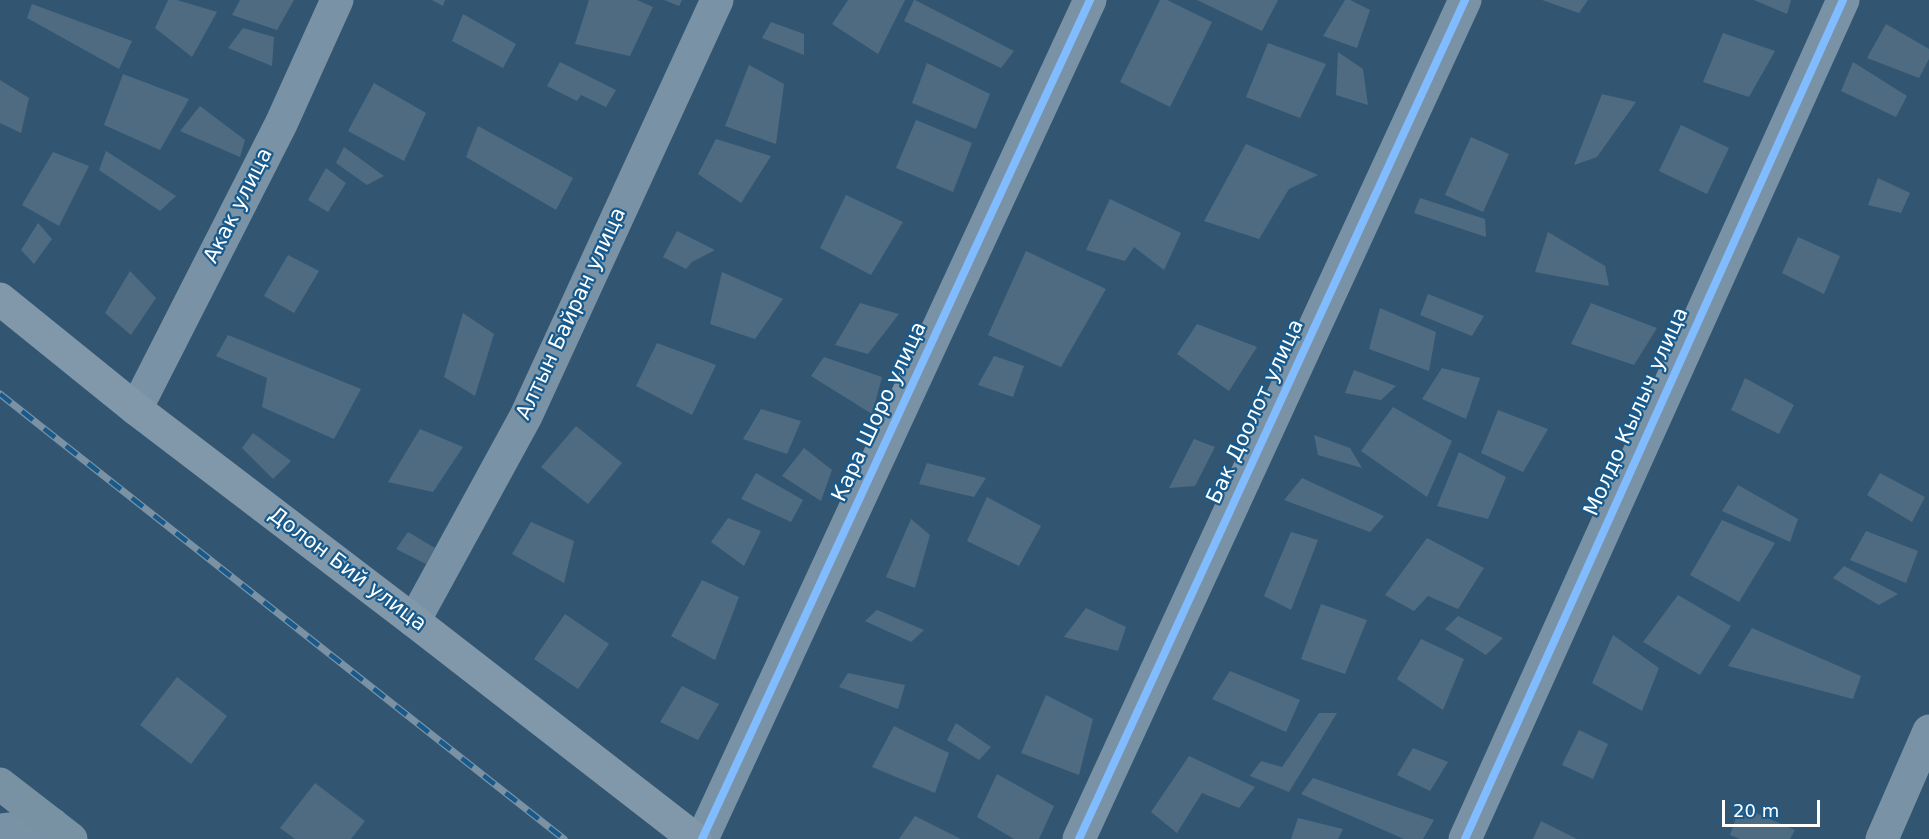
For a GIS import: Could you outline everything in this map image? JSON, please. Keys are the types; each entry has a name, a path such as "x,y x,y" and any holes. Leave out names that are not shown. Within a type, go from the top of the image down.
{"main road":[{"path":"0,784 61,832"}],"street":[{"name":"Акак улица","path":"135,409 281,124 337,0"},
{"name":"Алтын Байран улица","path":"414,621 526,416 717,0"},
{"name":"Кара Шоро улица","path":"702,839 1090,0"},
{"name":"Бак Доолот улица","path":"1080,839 1465,0"},
{"name":"Молдо Кылыч улица","path":"1465,839 1843,0"},
{"name":"Долон Бий улица","path":"0,299 135,409 695,839"},
{"path":"1882,839 1929,731"},
{"path":"0,830 61,832"}],"building":[{"path":"168,0 177,0 217,12 192,57 155,28"},
{"path":"240,0 294,0 277,30 232,15"},
{"path":"432,0 445,0 443,6"},
{"path":"589,0 637,0 653,7 630,56 575,44"},
{"path":"664,0 682,0 679,6"},
{"path":"848,0 905,0 878,54 832,24"},
{"path":"914,0 1014,51 1001,68 904,21"},
{"path":"1160,0 1167,0 1212,22 1170,107 1120,82"},
{"path":"1197,0 1278,0 1262,31"},
{"path":"1345,0 1350,0 1370,10 1357,48 1323,36"},
{"path":"1542,0 1588,0 1579,13"},
{"path":"1754,0 1791,0 1787,14"},
{"path":"32,4 132,41 119,69 27,18"},
{"path":"463,14 516,44 503,68 452,41"},
{"path":"771,22 804,34 804,55 762,38"},
{"path":"1886,24 1929,49 1929,59 1919,78 1867,58"},
{"path":"243,28 274,37 272,66 228,48"},
{"path":"1723,33 1775,51 1749,97 1703,82"},
{"path":"1268,43 1326,64 1300,118 1246,97"},
{"path":"1338,52 1363,69 1368,105 1336,95"},
{"path":"560,62 616,90 606,107 581,95 577,101 547,86"},
{"path":"1853,62 1907,96 1896,117 1841,91"},
{"path":"927,63 990,94 976,129 912,103"},
{"path":"749,65 784,84 776,144 725,126"},
{"path":"123,74 189,99 160,150 104,125"},
{"path":"0,80 29,98 21,133 0,123"},
{"path":"374,83 426,113 404,161 348,131"},
{"path":"1602,94 1636,102 1597,157 1574,165"},
{"path":"200,106 245,140 240,157 180,131"},
{"path":"916,120 972,143 953,192 896,168"},
{"path":"1681,125 1729,148 1707,194 1659,171"},
{"path":"478,126 573,178 556,210 466,157"},
{"path":"1471,137 1509,154 1483,212 1445,195"},
{"path":"716,139 771,156 741,203 698,174"},
{"path":"1246,144 1318,175 1289,189 1259,239 1204,221"},
{"path":"344,147 384,176 367,185 336,163"},
{"path":"106,151 176,196 160,211 99,170"},
{"path":"53,152 89,166 59,226 22,205"},
{"path":"326,168 346,183 328,212 308,200"},
{"path":"1878,178 1910,193 1901,213 1868,205"},
{"path":"846,195 903,222 871,275 820,248"},
{"path":"1420,198 1485,219 1486,237 1414,213"},
{"path":"1110,199 1181,233 1164,270 1134,247 1125,261 1086,250"},
{"path":"38,223 52,239 34,264 21,250"},
{"path":"677,231 715,250 692,262 686,269 663,257"},
{"path":"1548,232 1605,266 1609,286 1535,272"},
{"path":"1798,237 1840,256 1824,294 1782,273"},
{"path":"1026,251 1106,289 1061,367 988,335"},
{"path":"288,255 319,271 294,313 264,296"},
{"path":"130,271 156,298 131,335 105,313"},
{"path":"722,272 783,299 755,339 710,324"},
{"path":"1428,294 1484,316 1472,336 1420,315"},
{"path":"860,303 899,314 868,354 835,345"},
{"path":"1591,303 1657,328 1634,365 1571,344"},
{"path":"1380,308 1436,332 1429,371 1369,349"},
{"path":"463,313 494,334 475,396 444,377"},
{"path":"1197,324 1257,347 1229,391 1177,354"},
{"path":"228,335 361,389 334,439 262,407 267,378 216,356"},
{"path":"657,343 716,365 692,415 636,386"},
{"path":"994,356 1024,366 1013,397 978,385"},
{"path":"824,357 882,377 872,414 811,376"},
{"path":"1442,368 1480,378 1466,419 1422,399"},
{"path":"1354,370 1396,386 1381,400 1345,393"},
{"path":"1745,378 1794,405 1779,434 1731,410"},
{"path":"1393,407 1452,441 1427,497 1361,451"},
{"path":"761,409 801,421 787,454 743,439"},
{"path":"1498,410 1548,429 1523,472 1481,453"},
{"path":"576,426 622,463 588,504 541,467"},
{"path":"420,429 463,447 433,492 388,482"},
{"path":"253,433 291,461 273,479 242,448"},
{"path":"1314,435 1350,448 1362,468 1318,455"},
{"path":"1194,439 1215,447 1195,486 1169,488"},
{"path":"804,448 832,470 821,501 782,476"},
{"path":"1459,452 1506,477 1488,519 1437,506"},
{"path":"927,463 986,478 974,497 919,484"},
{"path":"756,473 803,500 791,522 741,499"},
{"path":"1880,473 1925,497 1912,522 1867,495"},
{"path":"1302,478 1384,516 1370,532 1284,500"},
{"path":"1738,485 1798,519 1790,542 1722,511"},
{"path":"987,497 1041,526 1019,566 967,541"},
{"path":"728,518 761,531 744,566 711,542"},
{"path":"911,519 930,535 915,588 886,577"},
{"path":"1722,520 1775,543 1739,602 1690,575"},
{"path":"531,522 574,541 564,583 512,554"},
{"path":"1866,531 1918,551 1906,583 1850,560"},
{"path":"408,532 435,548 426,564 396,549"},
{"path":"1291,532 1318,540 1291,610 1264,596"},
{"path":"1427,538 1484,568 1458,609 1428,596 1414,611 1385,595"},
{"path":"1844,566 1898,594 1879,605 1833,578"},
{"path":"702,580 739,597 715,660 671,636"},
{"path":"1678,595 1731,626 1700,675 1643,642"},
{"path":"1321,604 1367,620 1345,674 1301,659"},
{"path":"1086,608 1126,627 1118,651 1064,637"},
{"path":"877,610 924,630 911,642 865,621"},
{"path":"565,614 609,644 578,689 534,659"},
{"path":"1458,616 1503,638 1486,655 1445,629"},
{"path":"1752,628 1861,676 1853,699 1728,666"},
{"path":"1613,635 1659,668 1642,711 1592,683"},
{"path":"1421,639 1464,659 1443,710 1397,679"},
{"path":"1230,671 1300,700 1286,732 1212,699"},
{"path":"848,673 905,685 898,709 839,687"},
{"path":"177,677 227,716 191,764 140,725"},
{"path":"682,686 719,704 698,740 660,722"},
{"path":"1046,695 1093,719 1079,775 1021,753"},
{"path":"1319,713 1337,713 1289,792 1250,776 1261,761 1282,767"},
{"path":"956,723 991,747 979,760 947,740"},
{"path":"894,726 949,753 935,793 872,767"},
{"path":"1579,730 1608,744 1593,779 1562,765"},
{"path":"1413,748 1448,762 1430,791 1397,775"},
{"path":"1189,756 1255,787 1239,808 1202,793 1177,833 1151,812"},
{"path":"997,774 1054,806 1039,839 1014,839 977,817"},
{"path":"1313,778 1434,820 1423,839 1404,839 1301,794"},
{"path":"315,783 365,821 351,839 295,839 280,828"},
{"path":"1740,806 1795,830 1790,839 1740,839 1730,835"},
{"path":"915,816 961,839 899,839"},
{"path":"1298,818 1343,829 1338,839 1291,839"},
{"path":"1541,821 1577,839 1533,839"}],"railway":[{"path":"0,394 564,839"}],"cycle path":[{"path":"702,839 1090,0"},
{"path":"1079,839 1465,0"},
{"path":"1465,839 1843,0"}]}
